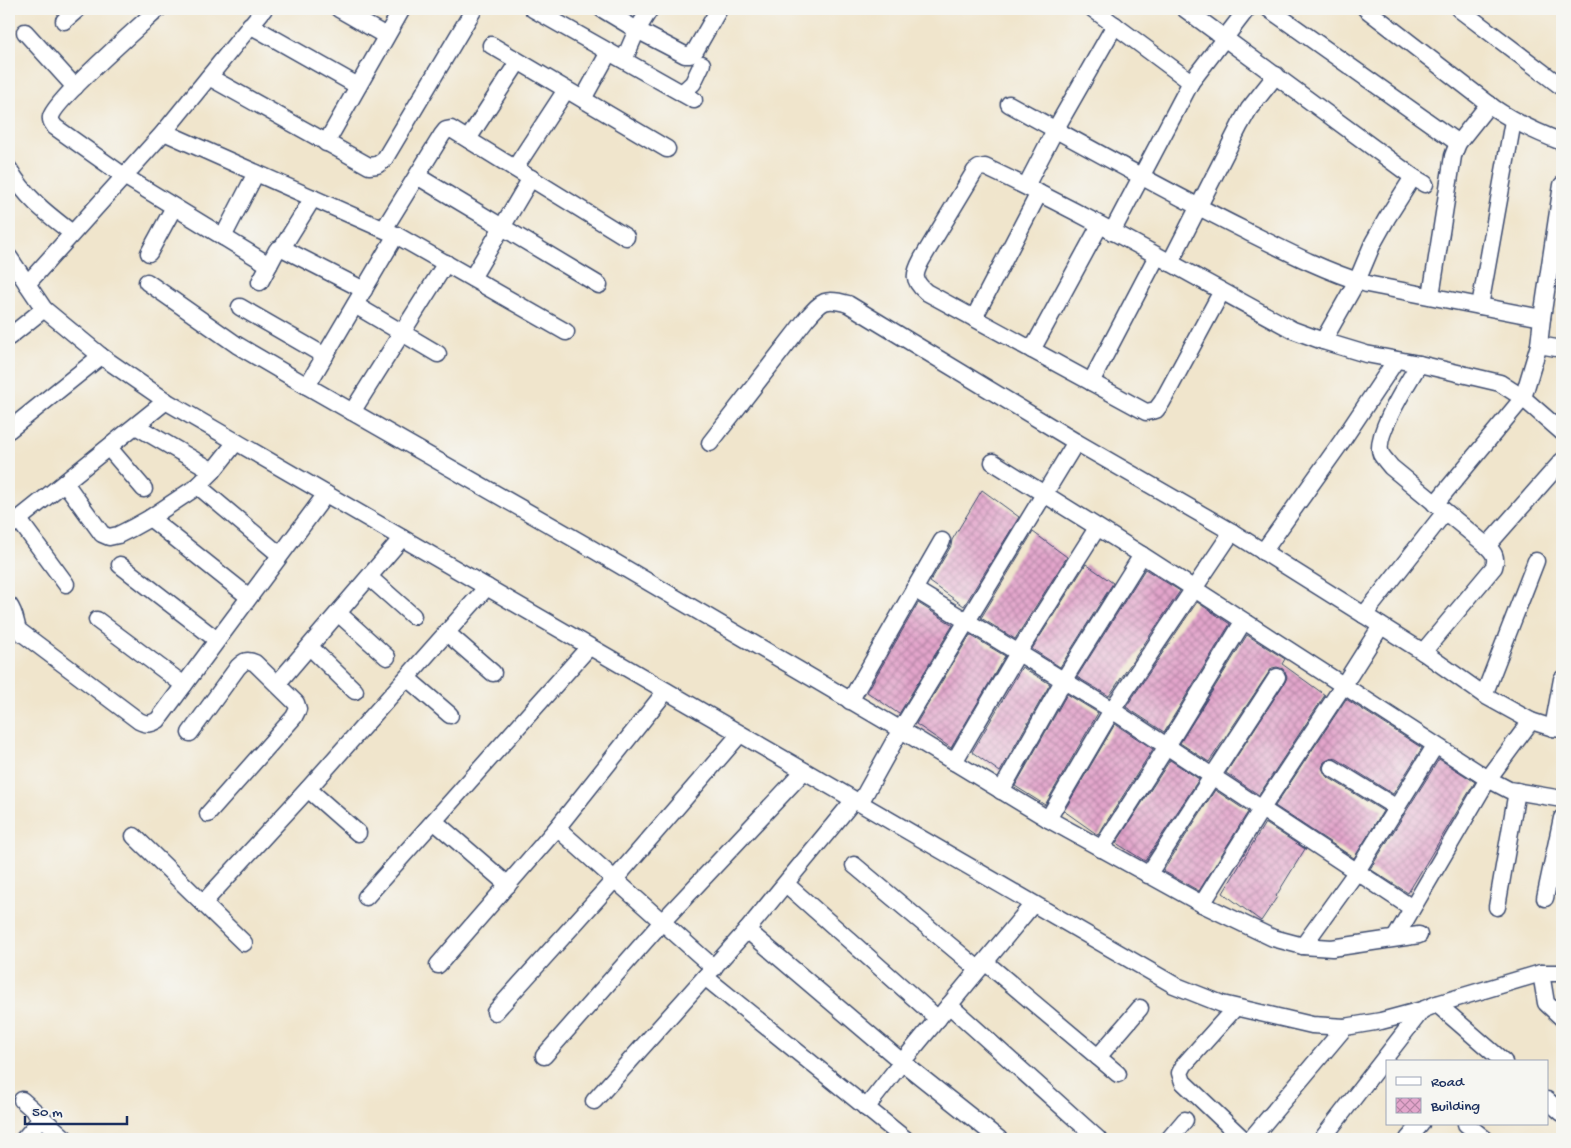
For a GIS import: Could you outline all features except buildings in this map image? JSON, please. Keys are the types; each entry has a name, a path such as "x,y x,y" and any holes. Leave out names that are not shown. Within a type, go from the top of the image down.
{"street":[{"path":"64,21 78,9"},
{"path":"158,9 75,87 51,116 52,122 55,127 124,176 269,265"},
{"path":"27,284 164,132 264,9"},
{"path":"339,9 386,36"},
{"path":"326,143 402,9"},
{"path":"533,9 688,96 702,64"},
{"path":"602,9 685,55 690,55 695,51 719,9"},
{"path":"624,60 637,30 650,9"},
{"path":"1093,9 1192,82"},
{"path":"1185,9 1419,180 1378,235 1357,281 1323,341"},
{"path":"1032,350 1106,229 1141,177 1192,82 1247,9"},
{"path":"1269,9 1458,143"},
{"path":"1366,9 1489,104 1514,121 1562,142"},
{"path":"1458,9 1562,87"},
{"path":"209,77 368,166 377,165 384,160 470,10"},
{"path":"974,318 1032,190 1055,130 1115,25"},
{"path":"250,26 358,86"},
{"path":"25,32 75,87"},
{"path":"491,45 667,149"},
{"path":"583,99 609,52"},
{"path":"468,139 518,62"},
{"path":"1091,382 1198,207 1249,109 1276,75"},
{"path":"514,168 566,90"},
{"path":"1009,104 1198,207 1292,253 1357,281 1542,318"},
{"path":"1432,296 1453,156 1458,143 1489,104"},
{"path":"1480,306 1514,121"},
{"path":"307,386 364,290 417,176 446,130 451,129 468,139 626,237"},
{"path":"164,132 390,232 566,332"},
{"path":"1222,291 1156,410 1146,412 926,292 918,286 915,279 916,271 974,171 985,167 1106,229 1222,291 1293,330 1366,354 1500,383 1523,398 1562,432"},
{"path":"9,169 36,205 72,234"},
{"path":"223,237 256,173"},
{"path":"417,176 599,284"},
{"path":"472,278 531,178"},
{"path":"1364,615 1440,508 1523,398 1539,345 1562,184"},
{"path":"260,282 277,250 282,248 313,198"},
{"path":"149,253 174,207"},
{"path":"282,248 364,290"},
{"path":"9,257 44,309 101,356 166,401 1174,985 1236,1008 1312,1025 1345,1027 1381,1021 1541,973 1562,972"},
{"path":"352,412 446,263"},
{"path":"147,282 237,345 588,546 1048,819 1202,904 1274,938 1303,946 1332,948 1419,935"},
{"path":"710,443 807,318 820,303 834,299 848,304 1076,442 1232,532 1423,652 1484,695 1531,721 1557,728 1562,679"},
{"path":"355,305 438,354"},
{"path":"240,308 325,356"},
{"path":"9,337 44,309"},
{"path":"1539,345 1562,349"},
{"path":"9,430 101,356"},
{"path":"1263,552 1342,442 1396,360"},
{"path":"1419,364 1391,414 1383,433 1380,445 1381,454 1391,467 1487,546 1494,554 1496,561 1494,567 1423,652"},
{"path":"66,584 14,523 166,401"},
{"path":"1542,416 1562,418"},
{"path":"136,426 213,471"},
{"path":"65,483 102,534 109,537 118,535 150,518 198,486 213,471 236,442"},
{"path":"594,1101 748,930 857,801 1076,442"},
{"path":"109,448 144,490"},
{"path":"1487,546 1562,461"},
{"path":"993,462 1142,555 1488,779 1509,790 1562,799"},
{"path":"198,486 280,555"},
{"path":"9,605 16,617 18,630 146,724 152,723 158,720 326,494"},
{"path":"150,518 249,597"},
{"path":"954,762 1018,654 1097,528"},
{"path":"1048,819 1112,710 1232,532"},
{"path":"278,684 402,538"},
{"path":"850,701 942,541"},
{"path":"1002,791 1064,681 1142,555"},
{"path":"1484,695 1536,561"},
{"path":"120,565 217,640"},
{"path":"369,577 413,616"},
{"path":"203,903 308,789 487,588"},
{"path":"914,590 1112,710 1412,908"},
{"path":"338,614 387,657"},
{"path":"97,620 184,685"},
{"path":"1101,849 1244,622"},
{"path":"1202,904 1262,808 1381,626"},
{"path":"447,633 493,673"},
{"path":"310,647 355,691"},
{"path":"366,897 590,647"},
{"path":"190,733 244,661 250,660 278,684 296,703 298,708 294,717 208,814"},
{"path":"1148,875 1277,677"},
{"path":"407,678 450,715"},
{"path":"438,965 557,828 666,691"},
{"path":"1395,938 1488,779 1531,721"},
{"path":"495,1012 615,879 740,734"},
{"path":"1303,946 1357,871 1435,746"},
{"path":"1332,768 1397,808"},
{"path":"544,1056 662,922 804,771"},
{"path":"308,789 358,833"},
{"path":"1496,907 1518,791"},
{"path":"1545,898 1562,818"},
{"path":"434,821 508,885"},
{"path":"557,828 662,922 710,972 866,1108 905,1139"},
{"path":"134,836 244,942"},
{"path":"854,865 1118,1074"},
{"path":"786,884 938,1018"},
{"path":"866,1108 948,1005 1033,904"},
{"path":"748,930 902,1062 999,1139"},
{"path":"1541,973 1546,1003 1562,1018"},
{"path":"948,1005 1098,1139"},
{"path":"1430,1007 1501,1060"},
{"path":"1387,1060 1430,1007"},
{"path":"1098,1057 1140,1008"},
{"path":"1236,1008 1184,1064 1180,1073 1184,1082 1243,1139"},
{"path":"1251,1139 1345,1027"},
{"path":"1322,1139 1386,1061"},
{"path":"22,1100 66,1139"},
{"path":"1548,1101 1562,1113"},
{"path":"24,1139 42,1118"},
{"path":"1169,1139 1185,1120"},
{"path":"1408,1139 1419,1126"},
{"path":"1469,1126 1485,1139"}]}
